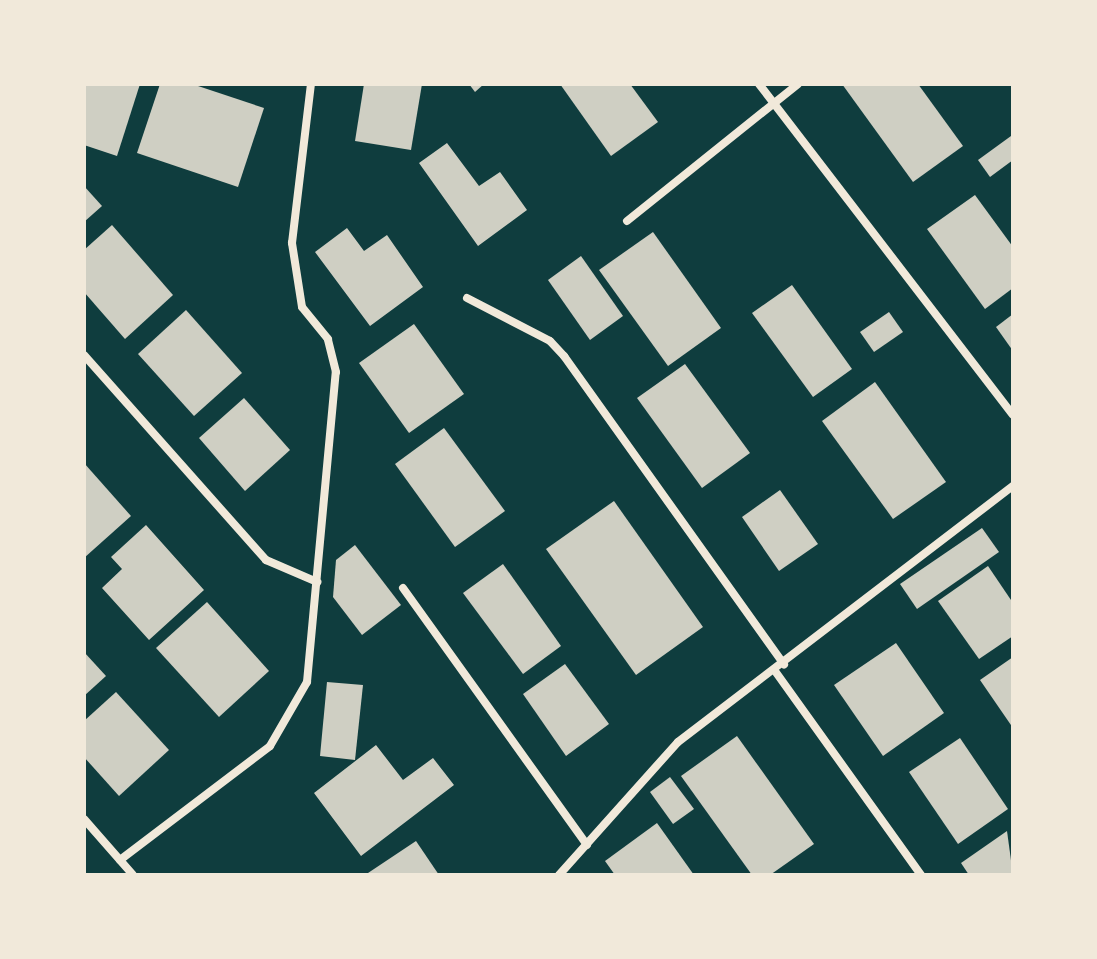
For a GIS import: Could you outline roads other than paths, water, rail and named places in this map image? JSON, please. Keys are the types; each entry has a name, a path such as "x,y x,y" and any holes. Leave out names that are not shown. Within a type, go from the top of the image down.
{"street":[{"path":"120,860 270,746 307,682 336,372 328,339 302,307 294,257 311,84"},
{"path":"759,84 1013,415"},
{"path":"627,221 798,84"},
{"path":"467,298 550,341 564,356 784,664"},
{"path":"84,355 266,560 317,582"},
{"path":"559,875 678,742 775,671 1013,486"},
{"path":"403,588 587,845"},
{"path":"775,671 921,875"},
{"path":"84,819 133,875"},
{"path":"568,866 575,875"}]}
